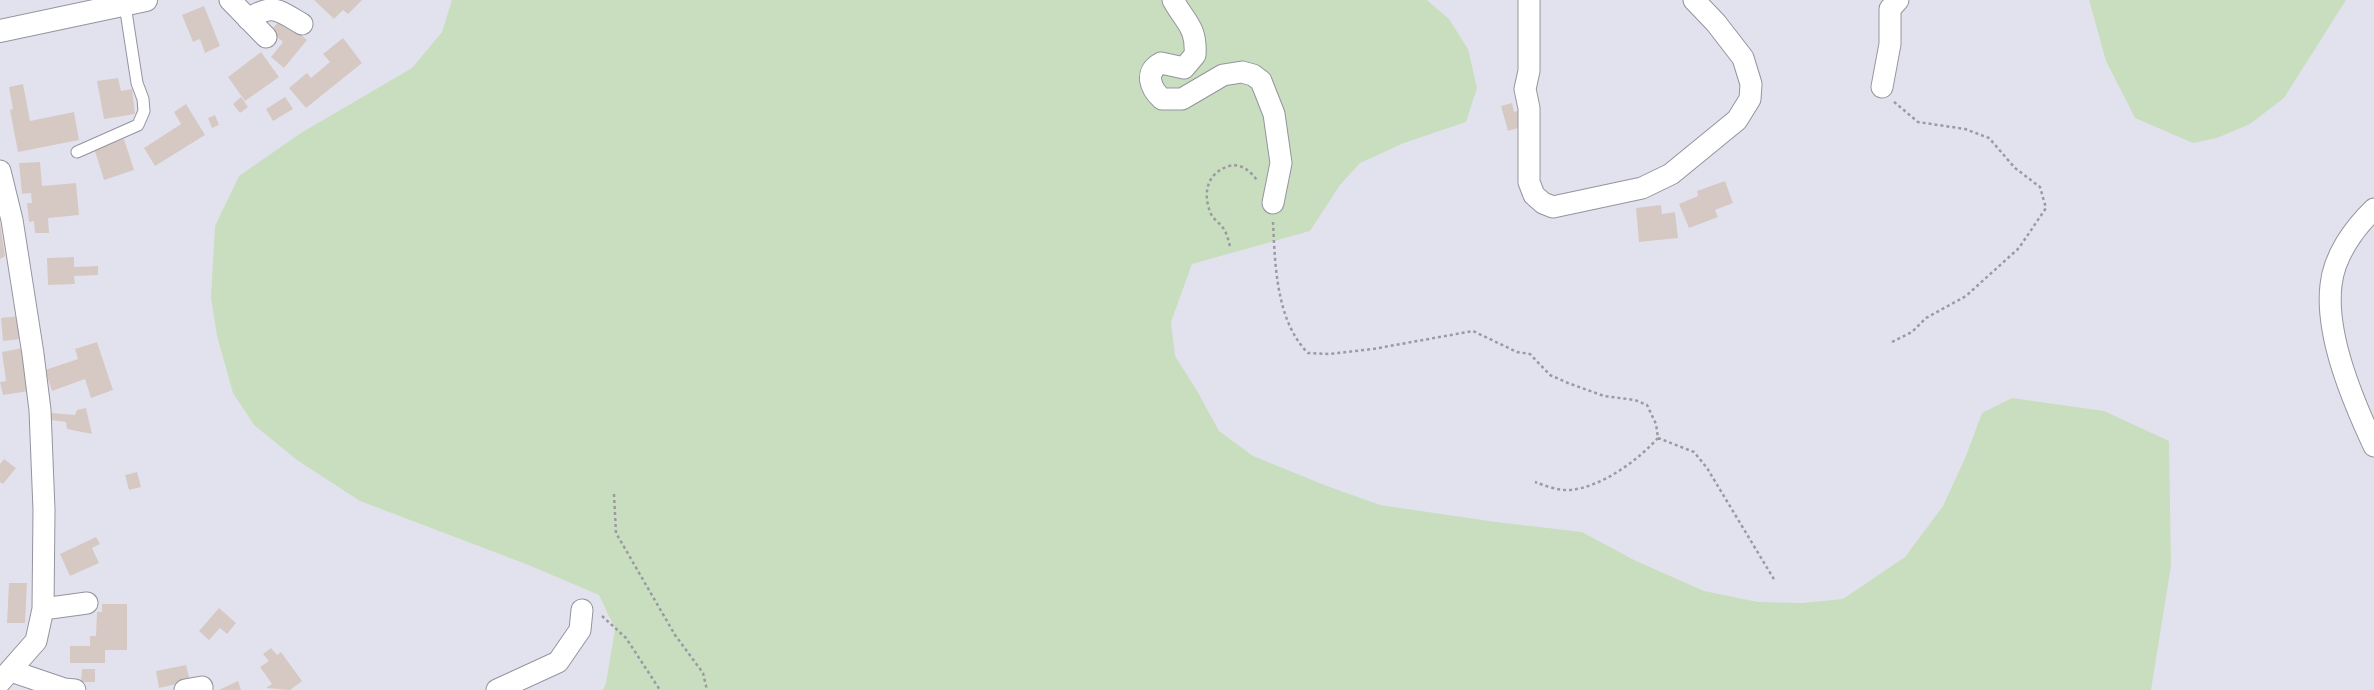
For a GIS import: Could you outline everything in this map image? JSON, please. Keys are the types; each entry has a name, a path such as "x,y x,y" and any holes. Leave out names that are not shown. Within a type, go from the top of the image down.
{"street":[{"path":"230,0 266,37"},
{"path":"1173,0 1189,22 1195,34 1195,55 1184,68 1161,63 1155,66 1150,74 1150,85 1162,99 1174,100 1182,99 1223,75 1242,72 1253,75 1261,81 1274,114 1281,163 1273,203"},
{"path":"1529,0 1529,71 1525,90 1529,108 1529,182 1534,195 1543,203 1553,207 1642,188 1671,174 1738,120 1750,99 1751,84 1742,58 1716,23 1694,0"},
{"path":"1882,87 1890,44 1890,9 1898,0"},
{"path":"0,31 136,3"},
{"path":"248,19 263,9 271,9 302,24"},
{"path":"0,172 12,220 40,410 44,510 43,609 36,641 5,676 64,690 75,690"},
{"path":"2374,209 2364,219 2338,257 2331,284 2331,317 2344,376 2374,446"},
{"path":"43,609 87,603"},
{"path":"497,690 558,662 580,630 582,610"},
{"path":"185,690 202,687 202,690"}],"lane":[{"path":"77,152 138,125 144,111 143,99 137,83 136,3"}],"path":[{"path":"1882,87 1890,99 1918,122 1965,129 1989,138 2015,168 2040,187 2046,208 2019,248 1966,296 1926,318 1912,332 1892,342"},
{"path":"1230,246 1224,228 1212,214 1208,204 1206,190 1211,177 1219,170 1232,165 1243,167 1253,175 1273,203 1276,265 1281,292 1289,324 1302,347 1308,353 1329,354 1373,349 1473,331 1517,352 1530,354 1550,375 1568,383 1604,396 1635,400 1647,405 1656,424 1658,438"},
{"path":"1535,482 1557,489 1571,490 1619,472 1644,453 1658,438"},
{"path":"1658,438 1694,452 1707,468 1775,581"},
{"path":"614,494 616,533 675,635 703,673 707,690"},
{"path":"582,610 597,611 626,638 660,690"}],"green space":[{"path":"452,0 1427,0 1449,19 1468,49 1477,88 1466,122 1404,143 1360,163 1340,185 1310,231 1192,264 1171,322 1175,356 1196,389 1219,431 1253,456 1327,486 1380,505 1496,522 1582,532 1634,560 1704,591 1758,602 1802,603 1843,599 1905,557 1943,506 1966,456 1982,413 2012,398 2104,411 2169,441 2171,566 2151,690 603,690 606,683 615,629 599,595 526,564 360,501 297,460 254,425 233,393 217,336 211,297 215,226 239,176 301,133 412,68 442,32"},
{"path":"2089,0 2346,0 2284,98 2250,124 2217,138 2193,143 2135,118 2106,61"}],"building":[{"path":"314,0 362,0 348,14 343,10 334,19"},
{"path":"204,6 220,46 205,53 200,39 193,42 182,15"},
{"path":"282,18 307,40 284,68 271,57 283,42 270,31"},
{"path":"343,38 362,63 306,108 289,88 307,73 311,78 330,62 323,54"},
{"path":"261,52 279,77 245,101 228,77"},
{"path":"118,78 121,91 132,89 135,114 104,119 97,81"},
{"path":"23,84 30,121 74,112 79,140 18,152 10,110 13,109 9,87"},
{"path":"241,97 248,107 240,113 233,104"},
{"path":"285,97 293,109 273,121 266,109"},
{"path":"1512,103 1514,112 1521,110 1525,126 1508,131 1501,106"},
{"path":"186,104 205,135 155,166 144,148 181,124 174,112"},
{"path":"215,115 219,125 212,128 208,118"},
{"path":"124,139 134,170 104,180 94,148"},
{"path":"40,162 42,186 76,183 79,215 48,218 49,233 35,233 34,221 29,222 27,203 32,203 31,193 22,194 19,163"},
{"path":"1725,181 1733,203 1715,210 1718,217 1689,228 1679,204 1698,196 1697,191"},
{"path":"1661,205 1662,214 1675,212 1678,238 1639,242 1636,208"},
{"path":"0,222 5,256 0,259"},
{"path":"74,257 74,267 98,266 98,275 74,276 75,284 48,285 47,258"},
{"path":"19,316 22,339 3,341 1,318"},
{"path":"97,342 113,390 91,398 85,379 52,391 45,370 78,359 75,349"},
{"path":"23,348 29,391 3,395 0,382 6,381 2,352"},
{"path":"86,408 92,434 67,429 66,422 51,420 51,413 75,415 77,410"},
{"path":"4,459 16,468 3,484 0,482 0,464"},
{"path":"137,472 141,487 129,490 125,475"},
{"path":"96,537 100,544 92,548 99,563 70,576 60,554"},
{"path":"9,583 27,583 25,623 7,623"},
{"path":"102,604 127,604 127,650 105,650 105,663 70,663 70,646 90,646 90,636 96,636 97,612 102,612"},
{"path":"219,608 236,623 227,634 220,628 209,640 199,631"},
{"path":"271,648 277,655 281,652 302,681 290,690 266,688 272,684 260,667 269,661 263,654"},
{"path":"186,665 190,681 159,688 156,671"},
{"path":"82,669 95,669 95,682 81,682"},
{"path":"238,681 241,690 219,690"}]}
